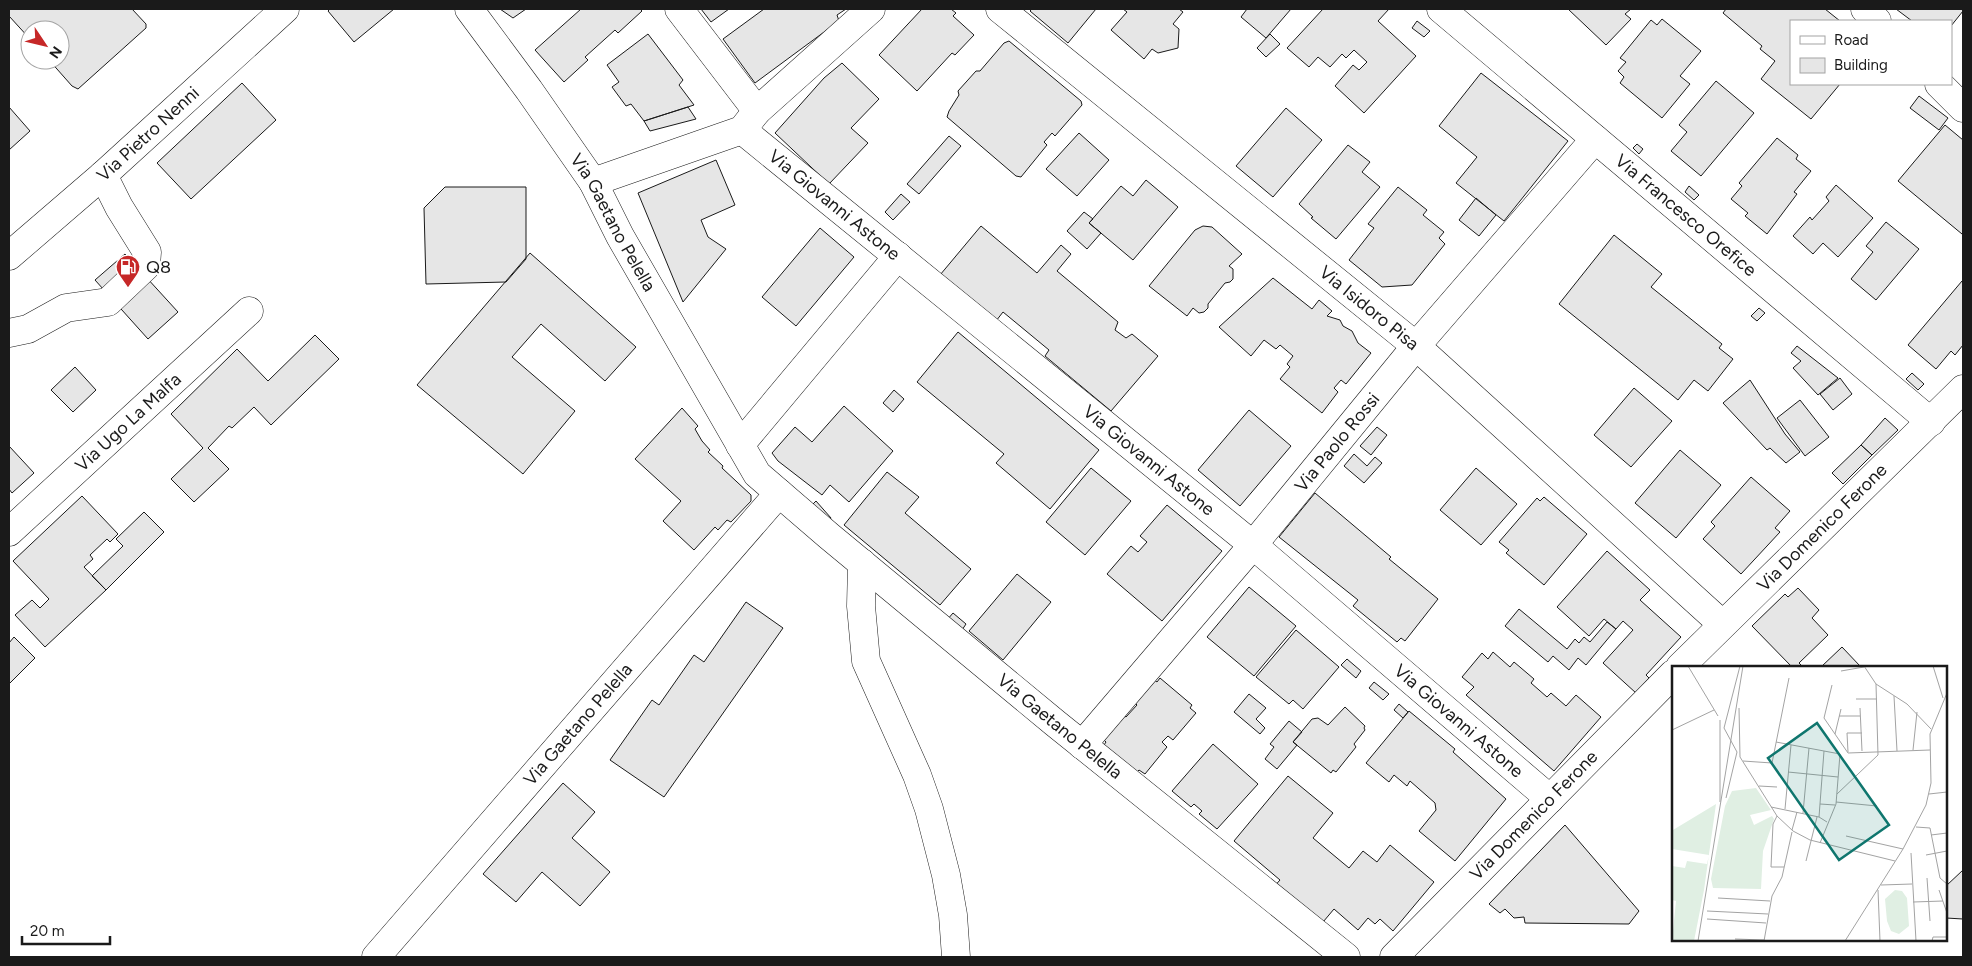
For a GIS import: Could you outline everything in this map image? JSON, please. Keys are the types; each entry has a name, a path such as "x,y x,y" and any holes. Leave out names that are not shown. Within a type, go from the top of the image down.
{"street":[{"name":"Via Pietro Nenni","path":"9,256 103,175 285,9"},
{"name":"Via Gaetano Pelella","path":"469,9 530,90 592,182 620,236 757,474 1082,745 1346,957"},
{"name":"Via Giovanni Astone","path":"679,9 749,121 898,256 1253,545 1550,799"},
{"path":"592,182 749,121 871,9"},
{"name":"Via Isidoro Pisa","path":"1000,9 1416,346 1722,624"},
{"name":"Via Francesco Orefice","path":"1440,9 1931,422"},
{"path":"1865,9 1876,20"},
{"path":"1940,85 1963,108"},
{"name":"Via Paolo Rossi","path":"1082,745 1253,545 1416,346 1595,139"},
{"path":"9,333 28,329 66,308 108,302 146,266 148,252 119,207 103,175"},
{"path":"740,445 898,256"},
{"name":"Via Ugo La Malfa","path":"9,532 248,311"},
{"name":"Via Domenico Ferone","path":"1681,666 1963,389"},
{"name":"Via Gaetano Pelella","path":"376,957 779,492"},
{"path":"862,563 861,606 866,661 917,775 931,816 946,875 953,915 956,957"},
{"name":"Via Domenico Ferone","path":"1394,957 1672,675"}],"building":[{"path":"9,9 132,9 146,24 146,28 78,89 72,86 58,70 70,70 70,20 20,20 20,28 9,16"},
{"path":"330,9 394,9 354,42 328,11"},
{"path":"500,9 526,9 513,18"},
{"path":"581,9 640,9 642,11 618,33 615,30 585,57 588,60 564,82 535,50"},
{"path":"701,9 729,9 711,22"},
{"path":"764,9 846,9 837,15 839,21 755,83 723,39"},
{"path":"922,9 951,9 956,13 953,16 974,35 955,55 952,53 917,91 879,55"},
{"path":"1032,9 1096,9 1068,43 1030,11"},
{"path":"1123,9 1179,9 1183,12 1173,24 1179,29 1178,48 1158,53 1152,49 1144,59 1111,30 1127,12"},
{"path":"1247,9 1291,9 1266,38 1241,17"},
{"path":"1323,9 1389,9 1378,21 1416,56 1364,113 1335,86 1353,65 1359,70 1367,62 1354,50 1346,58 1342,54 1330,67 1318,57 1309,67 1287,48"},
{"path":"1568,9 1631,9 1625,14 1631,19 1606,45"},
{"path":"1726,9 1825,9 1839,20 1790,20 1790,85 1839,85 1811,119 1761,79 1775,61 1760,49 1762,46 1723,13"},
{"path":"1896,9 1963,9 1952,25 1952,20 1911,20"},
{"path":"1662,19 1701,51 1680,76 1690,84 1662,118 1620,83 1624,77 1618,71 1626,62 1620,58 1651,20 1657,25"},
{"path":"1417,21 1430,31 1424,37 1412,28"},
{"path":"648,34 683,80 679,85 694,105 644,121 631,104 626,106 612,87 619,82 607,65"},
{"path":"1270,34 1280,44 1266,57 1257,48"},
{"path":"1009,41 1081,101 1082,105 1055,136 1052,133 1044,142 1047,145 1021,177 1016,176 947,117 959,95 958,91 976,71 980,71 1004,43"},
{"path":"842,63 879,99 851,128 868,143 829,184 775,133 824,78"},
{"path":"1481,73 1568,141 1504,221 1456,183 1477,157 1439,126"},
{"path":"1716,81 1754,113 1701,176 1671,151 1687,132 1679,125"},
{"path":"242,83 276,120 191,199 157,163"},
{"path":"1919,96 1948,118 1939,130 1910,108"},
{"path":"9,107 30,131 9,150"},
{"path":"688,107 696,119 650,131 644,121"},
{"path":"1286,108 1322,140 1273,197 1236,166"},
{"path":"1945,125 1963,140 1962,234 1898,181"},
{"path":"1079,133 1109,160 1077,196 1046,169"},
{"path":"949,136 961,146 919,194 907,184"},
{"path":"1777,138 1798,155 1796,159 1811,171 1794,192 1797,194 1767,234 1745,216 1748,213 1731,199 1742,186 1739,183"},
{"path":"1637,144 1643,149 1639,154 1633,148"},
{"path":"1348,145 1370,162 1362,172 1380,187 1336,239 1311,218 1313,217 1299,204"},
{"path":"716,160 735,205 701,220 708,237 726,249 683,302 638,193"},
{"path":"1146,180 1178,207 1133,260 1089,223 1121,186 1133,196"},
{"path":"1836,185 1873,218 1838,257 1823,243 1813,254 1793,236 1810,217 1812,220 1829,201 1826,197"},
{"path":"1689,186 1699,195 1694,200 1685,192"},
{"path":"445,187 526,187 526,259 506,282 426,284 424,208"},
{"path":"1398,187 1427,210 1423,215 1444,232 1439,238 1445,244 1412,285 1382,287 1349,260 1374,228 1368,224"},
{"path":"901,194 910,202 893,220 885,212"},
{"path":"1476,198 1496,215 1479,236 1459,220"},
{"path":"1084,212 1093,219 1089,223 1101,233 1087,249 1067,231"},
{"path":"1886,222 1919,249 1876,300 1851,279 1873,252 1866,246"},
{"path":"981,226 1037,273 1061,245 1071,254 1057,271 1118,322 1115,330 1126,338 1132,334 1158,356 1111,411 1045,356 1049,350 1003,312 996,321 940,275"},
{"path":"1203,226 1212,227 1242,254 1229,266 1233,269 1233,279 1225,283 1208,304 1208,308 1204,312 1199,313 1193,308 1187,316 1149,286 1195,230"},
{"path":"820,228 854,257 796,326 762,297"},
{"path":"1614,235 1662,274 1651,287 1722,344 1719,348 1733,359 1708,391 1694,380 1678,400 1559,304"},
{"path":"530,253 636,347 605,381 541,324 512,357 575,411 523,474 417,385"},
{"path":"125,254 178,312 148,339 95,280"},
{"path":"1273,278 1312,309 1319,300 1332,311 1327,316 1340,320 1343,326 1352,331 1358,343 1371,353 1346,384 1341,380 1334,388 1338,392 1322,413 1280,379 1290,367 1287,364 1293,356 1280,345 1276,349 1264,340 1251,356 1219,327"},
{"path":"1962,281 1963,345 1955,355 1951,351 1936,369 1908,345"},
{"path":"1759,308 1765,313 1757,321 1751,316"},
{"path":"958,332 1099,450 1050,509 996,463 1004,454 917,382"},
{"path":"315,335 339,359 271,425 254,407 232,428 229,426 208,448 229,469 194,502 171,479 203,448 171,414 237,349 268,381"},
{"path":"1797,346 1838,378 1818,395 1793,368 1801,361 1791,353"},
{"path":"75,367 96,390 73,412 51,390"},
{"path":"1912,373 1924,384 1918,390 1906,379"},
{"path":"1840,378 1852,394 1833,410 1820,394"},
{"path":"1750,380 1785,434 1800,452 1786,463 1770,448 1767,450 1723,403"},
{"path":"1634,388 1672,421 1631,467 1594,435"},
{"path":"894,390 904,399 893,412 883,403"},
{"path":"1800,400 1829,437 1805,456 1777,418"},
{"path":"844,406 893,451 849,502 830,485 822,495 778,461 772,453 795,427 812,442"},
{"path":"682,408 698,426 695,429 710,450 708,452 751,495 751,501 731,522 727,520 718,530 715,527 694,550 663,521 681,501 635,459"},
{"path":"1249,410 1291,446 1240,506 1198,470"},
{"path":"1885,418 1898,430 1872,455 1861,445"},
{"path":"1377,427 1387,435 1371,455 1360,446"},
{"path":"1861,445 1872,455 1843,484 1832,473"},
{"path":"9,446 34,473 12,493 9,489"},
{"path":"1680,450 1721,485 1676,538 1635,503"},
{"path":"1354,454 1367,466 1375,457 1382,463 1364,483 1344,466"},
{"path":"1091,468 1131,501 1085,555 1046,522"},
{"path":"1476,468 1517,504 1481,545 1440,510"},
{"path":"887,472 919,497 905,513 971,569 940,605 844,525"},
{"path":"1751,477 1790,511 1775,528 1780,532 1741,574 1703,539 1715,526 1711,522"},
{"path":"1315,493 1391,557 1389,559 1438,599 1405,641 1401,638 1397,642 1353,606 1358,600 1279,537"},
{"path":"82,496 118,534 110,542 107,539 90,555 93,559 84,567 106,590 45,647 15,615 32,600 40,608 49,599 13,561"},
{"path":"1544,497 1587,534 1544,585 1506,553 1509,550 1499,542 1537,498 1540,501"},
{"path":"816,501 831,518 828,523 812,505"},
{"path":"1167,505 1222,551 1162,621 1107,574 1131,546 1138,552 1147,542 1140,536"},
{"path":"144,512 164,532 106,590 92,576 123,546 116,539"},
{"path":"1607,551 1650,590 1640,600 1681,637 1646,675 1649,678 1636,693 1603,663 1633,630 1623,621 1616,629 1604,619 1589,636 1557,607"},
{"path":"1017,574 1051,602 1003,660 969,631"},
{"path":"1249,587 1296,626 1254,676 1207,637"},
{"path":"1798,588 1819,610 1812,618 1828,635 1799,663 1802,666 1791,666 1752,626 1785,594 1788,597"},
{"path":"746,602 783,628 664,797 610,760 652,700 659,705 694,655 704,662"},
{"path":"1519,609 1567,649 1575,639 1579,643 1584,637 1590,642 1607,622 1616,629 1586,665 1578,658 1569,670 1553,656 1548,662 1505,626"},
{"path":"953,613 966,624 962,630 947,620"},
{"path":"1296,630 1339,667 1303,709 1293,700 1289,704 1256,677"},
{"path":"14,637 35,658 9,684 9,643"},
{"path":"1842,647 1860,666 1822,666"},
{"path":"1493,652 1510,667 1514,662 1534,679 1531,683 1547,697 1551,693 1566,706 1576,695 1601,717 1554,771 1466,695 1474,687 1462,677 1482,653 1488,659"},
{"path":"1347,659 1361,671 1356,678 1341,665"},
{"path":"1152,678 1157,682 1160,678 1192,705 1190,708 1196,713 1173,740 1168,736 1162,742 1167,747 1145,774 1139,770 1137,772 1104,745 1106,742 1102,738 1122,714 1126,717 1137,705 1133,701"},
{"path":"1374,682 1389,694 1383,700 1369,688"},
{"path":"1249,694 1266,708 1256,719 1265,728 1260,734 1234,712"},
{"path":"1399,704 1408,712 1403,718 1394,710"},
{"path":"1345,707 1365,726 1365,730 1354,744 1356,747 1336,772 1333,770 1331,773 1293,742 1312,719 1318,718 1328,725"},
{"path":"1409,711 1455,749 1453,752 1506,799 1455,861 1419,831 1436,810 1435,803 1410,781 1407,786 1394,775 1389,782 1366,763"},
{"path":"1289,721 1302,732 1293,742 1297,745 1277,769 1265,759 1274,747 1270,744"},
{"path":"1213,744 1258,784 1217,829 1199,814 1202,811 1194,804 1191,807 1172,791"},
{"path":"1288,776 1333,813 1313,838 1349,868 1363,851 1377,862 1390,845 1434,882 1393,931 1380,919 1375,924 1368,918 1358,930 1334,909 1318,928 1272,889 1280,880 1234,841"},
{"path":"563,783 595,812 572,838 610,872 580,906 542,872 516,902 483,874"},
{"path":"1565,825 1639,911 1629,924 1525,923 1524,917 1514,918 1505,909 1500,913 1489,904"},
{"path":"1963,870 1963,919 1947,918 1947,885"}],"place":[{"name":"Q8","path":"128,288"}]}
